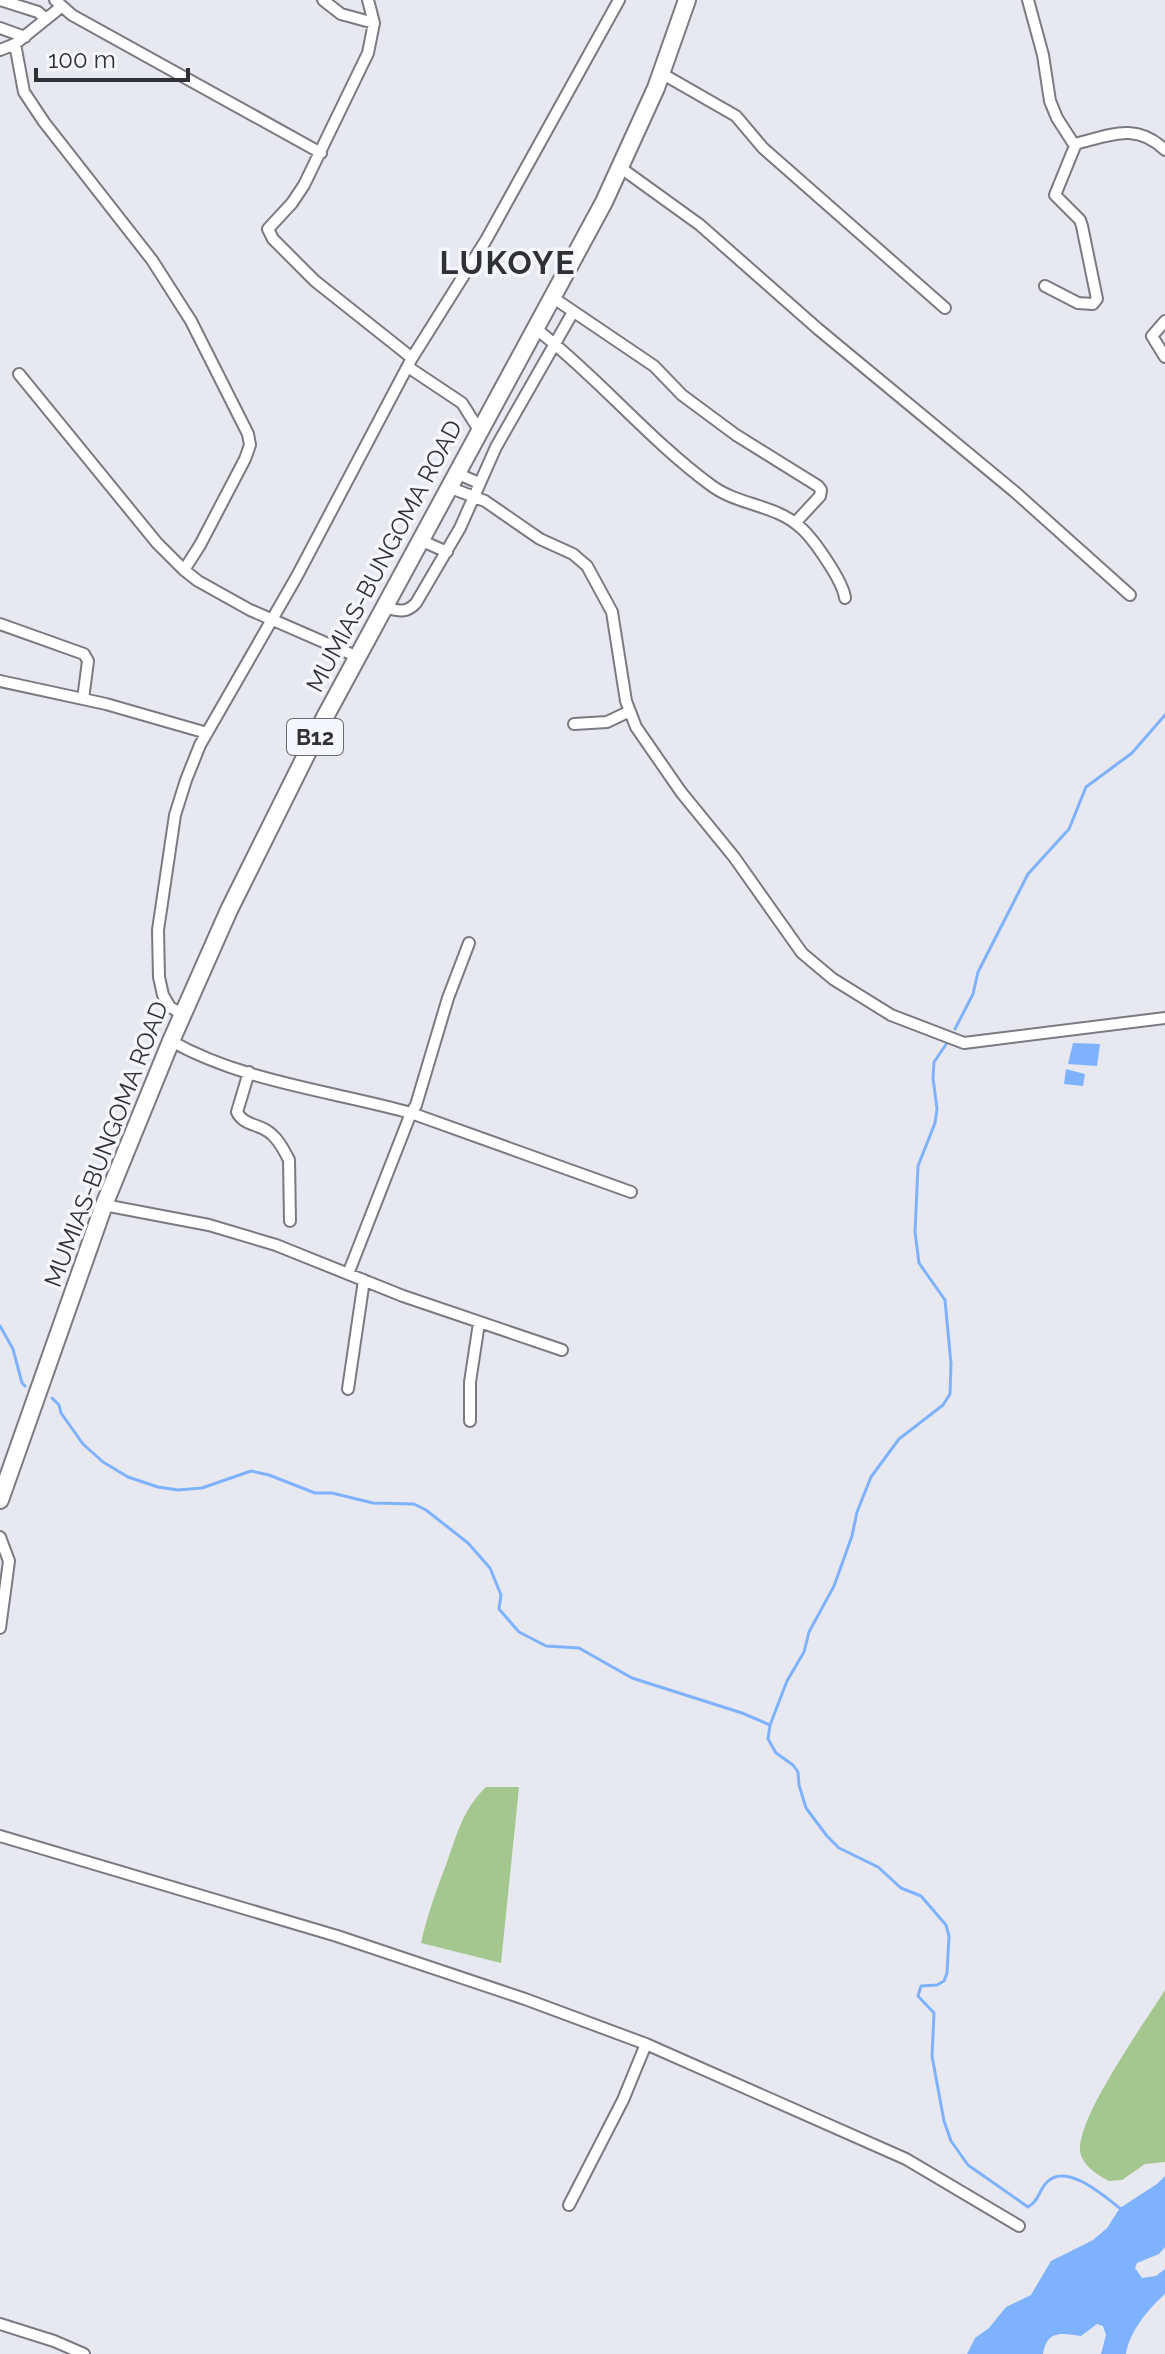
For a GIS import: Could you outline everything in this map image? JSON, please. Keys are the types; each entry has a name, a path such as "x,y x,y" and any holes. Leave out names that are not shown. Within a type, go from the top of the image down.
{"highway":[{"name":"MUMIAS-BUNGOMA ROAD","path":"0,1500 104,1205 182,1014 260,845 384,607 621,168 661,73 687,0"}],"street":[{"path":"0,0 38,12 46,19"},
{"path":"323,0 341,14 374,23"},
{"path":"368,0 374,23 363,66 298,195 269,225 270,234 326,290 462,403 477,433 496,447"},
{"path":"182,1014 170,1007 163,995 159,977 158,930 175,815 186,780 207,733 297,576 410,362 486,240 619,0"},
{"path":"1028,0 1043,55 1050,101 1057,118 1075,144 1055,195 1080,220 1097,299 1095,303 1085,305 1045,286"},
{"path":"0,50 20,40 46,19 58,4 321,153"},
{"path":"0,28 20,40"},
{"path":"20,40 24,92 152,260 191,321 248,434 250,445 245,459 184,570"},
{"path":"661,73 736,116 763,148 945,308"},
{"path":"1075,144 1117,134 1143,133 1165,150"},
{"path":"621,168 700,225 818,329 1015,492 1130,595"},
{"path":"552,297 654,366 677,391 736,435 818,486 820,496 795,523"},
{"path":"384,607 401,612 410,610 447,552 496,447 573,312"},
{"path":"1165,321 1152,336 1165,357"},
{"path":"535,328 556,344 664,447 713,487 795,523 807,534 841,582 845,598"},
{"path":"512,370 533,383"},
{"path":"19,374 157,543 184,570 234,601 358,657"},
{"path":"492,406 512,419"},
{"path":"452,480 479,483"},
{"path":"452,480 540,539 573,554 587,566 612,612 628,712 681,792 734,857 802,953 833,979 891,1015 964,1043 1165,1018"},
{"path":"420,540 447,552"},
{"path":"0,624 82,651 88,661 83,699"},
{"path":"0,681 145,714 207,733"},
{"path":"574,724 607,722 628,712"},
{"path":"348,1274 411,1113 469,943"},
{"path":"171,1041 208,1059 249,1072 411,1113 631,1192"},
{"path":"249,1072 237,1115 266,1130 285,1152 289,1160 290,1221"},
{"path":"104,1205 222,1228 276,1245 479,1323 562,1350"},
{"path":"348,1389 364,1280"},
{"path":"470,1421 470,1382 479,1323"},
{"path":"0,1537 9,1561 0,1628"},
{"path":"0,1836 323,1932 525,1999 646,2044 906,2159 1019,2226"},
{"path":"569,2205 623,2100 646,2044"},
{"path":"0,2324 84,2354"}],"green space":[{"path":"486,1787 519,1787 501,1963 421,1943 461,1823"},
{"path":"1165,1990 1165,2162 1145,2164 1122,2180 1109,2181 1083,2160 1080,2150 1082,2135 1114,2069"}],"water":[{"path":"1073,1043 1100,1044 1097,1066 1068,1064"},
{"path":"1066,1069 1085,1074 1083,1086 1064,1084"},
{"path":"1165,2176 1165,2247 1159,2254 1137,2263 1135,2268 1142,2278 1156,2276 1165,2269 1165,2294 1141,2321 1131,2337 1126,2354 1101,2354 1106,2335 1103,2326 1097,2324 1081,2336 1061,2334 1052,2337 1043,2354 967,2354 975,2338 989,2328 1006,2307 1031,2295 1051,2261 1093,2240 1107,2228 1120,2208"}],"waterway":[{"path":"955,1029 973,994 978,972 1028,874 1069,829 1086,787 1132,753 1165,715"},
{"path":"947,1043 934,1062 937,1109 935,1123 918,1166 915,1232 919,1263 945,1300 951,1364 950,1394 943,1405 899,1439 871,1477 834,1586 787,1681 770,1725 768,1739 776,1753 798,1772 806,1808 827,1836 839,1848 878,1867 901,1888 921,1896 946,1925 949,1936 944,1981 937,1985 921,1986 918,1996 934,2013 932,2056 944,2121 951,2141 968,2165 1028,2207 1047,2182 1065,2176 1086,2184 1121,2209"},
{"path":"0,1326 13,1349 25,1386"},
{"path":"52,1398 83,1444 103,1462 128,1477 158,1487 178,1490 202,1488 251,1471 315,1493 332,1493 373,1503 414,1504 468,1543 490,1568 501,1595 499,1609 519,1632 546,1646 579,1648 632,1678 770,1725"}],"district":[{"name":"LUKOYE","path":"508,262"}]}
